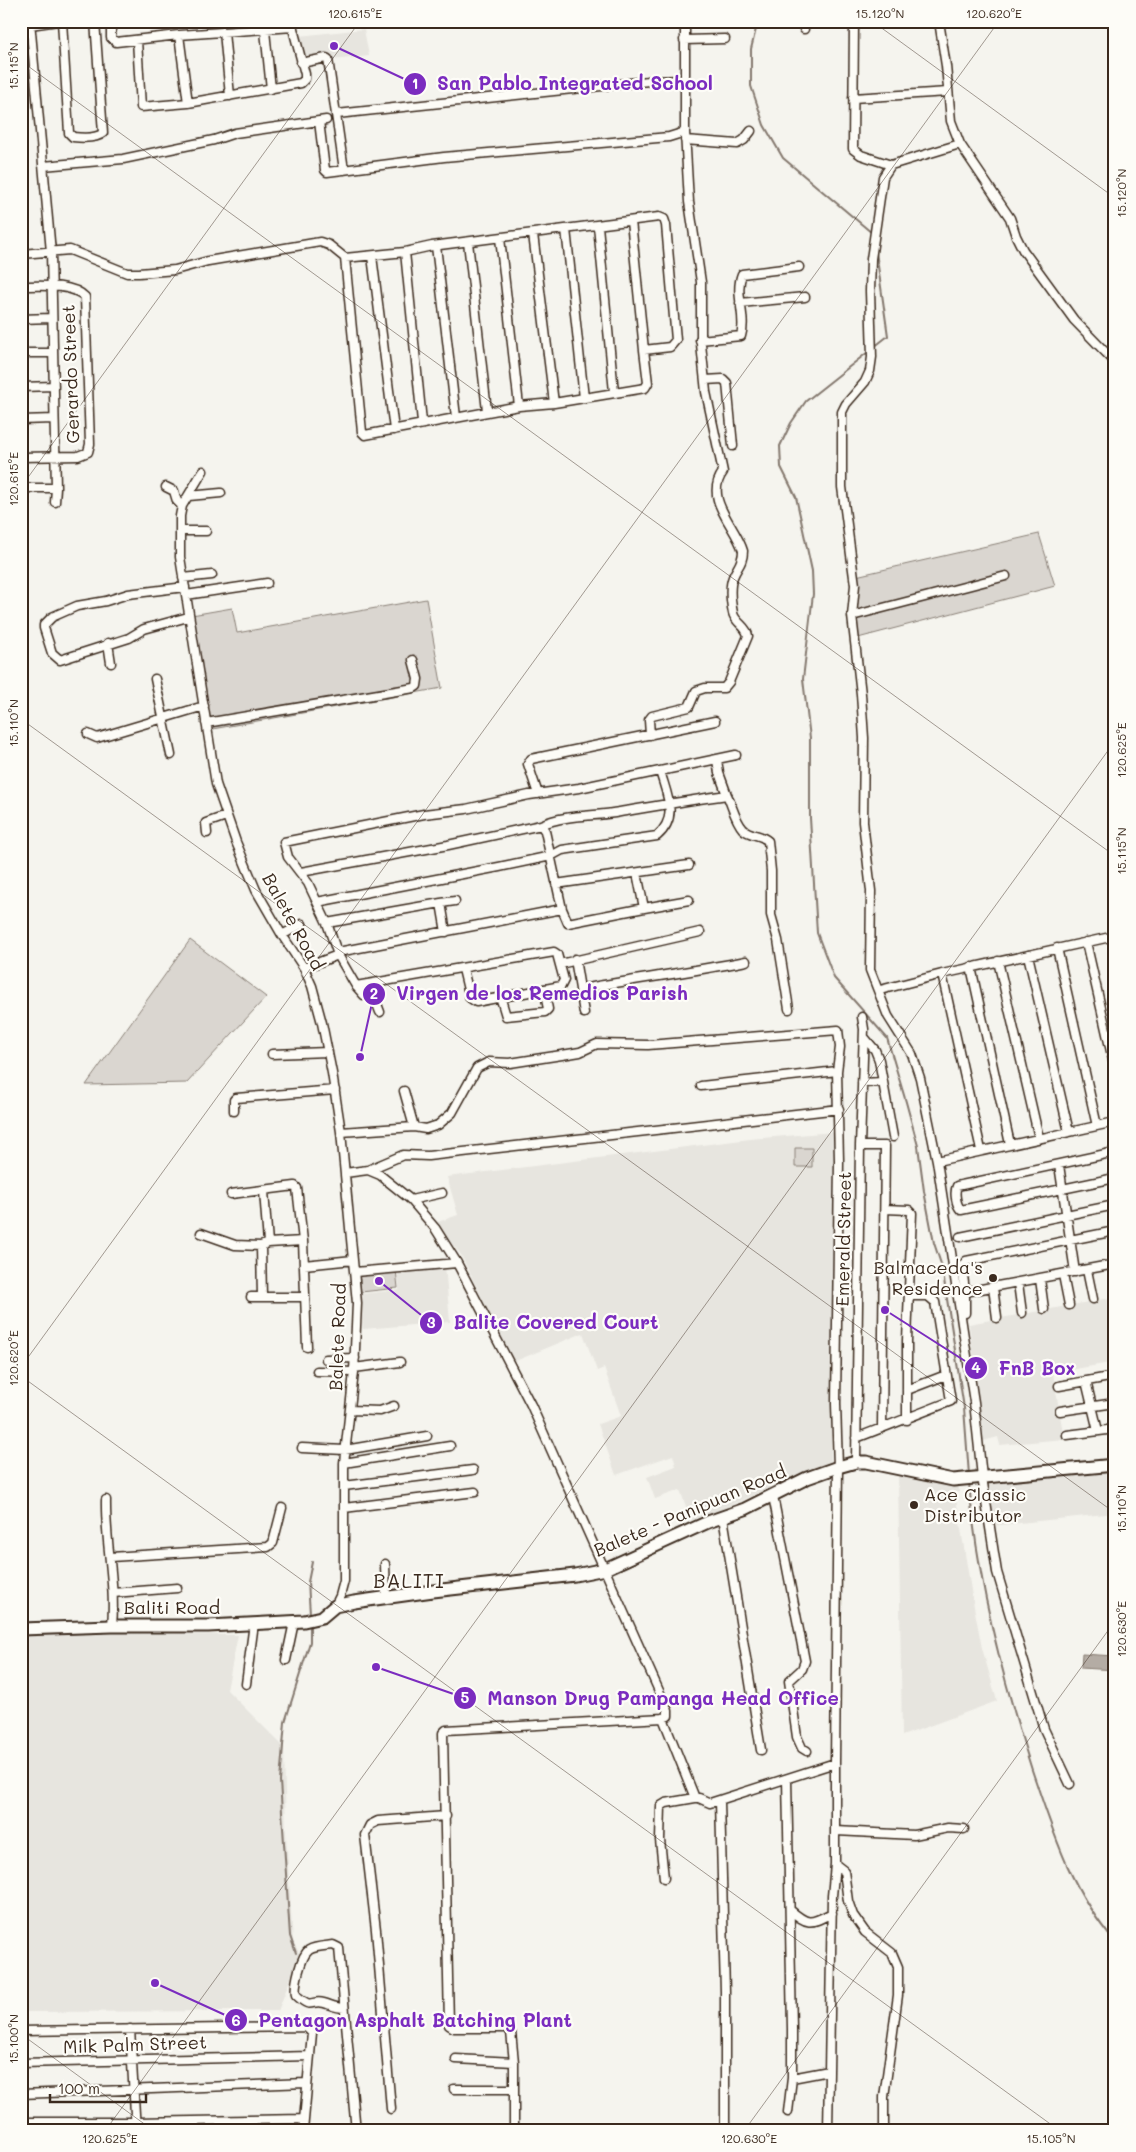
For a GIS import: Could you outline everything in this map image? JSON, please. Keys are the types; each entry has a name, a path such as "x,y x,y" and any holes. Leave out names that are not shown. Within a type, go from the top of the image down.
{"main road":[{"name":"Balete - Panipuan Road","path":"335,1606 386,1597 575,1575 605,1569 667,1540 773,1496 807,1478 856,1462 866,1462 952,1480 1115,1465"},
{"name":"Baliti Road","path":"21,1629 112,1626 208,1626 299,1622 319,1618 335,1606"}],"street":[{"path":"55,502 51,252 30,23 60,21 69,133 73,137 81,138 99,136 103,133 95,21"},
{"path":"111,21 113,40 136,40 224,32 264,25 292,24 305,79 301,83 230,96 188,103 141,107 136,40"},
{"path":"650,735 649,720 652,716 689,707 694,694 700,689 724,688 729,682 748,636 746,629 734,617 731,588 733,577 743,560 743,551 719,501 717,481 723,472 705,380 700,340 701,282 689,202 684,132 686,80 685,21"},
{"path":"854,21 854,148 861,155 891,165 960,144"},
{"path":"939,21 946,66 951,121 960,144 1010,218 1023,250 1074,320 1115,362"},
{"path":"264,25 271,89"},
{"path":"224,32 230,96"},
{"path":"179,35 188,103"},
{"path":"684,40 725,38"},
{"path":"302,63 328,59 338,114 344,170"},
{"path":"338,114 649,81 686,80"},
{"path":"853,98 948,92"},
{"path":"42,166 123,159 214,140 235,133 322,121 324,170 327,172 444,157 669,137 684,132"},
{"path":"685,140 737,144 744,140 752,131"},
{"path":"891,165 883,177 871,259 872,357 870,371 865,382 846,404 842,412 842,487 854,585 852,616 864,738 862,806 864,842 871,891 870,970 880,990 888,1016 912,1054 920,1078 937,1161 974,1402 977,1478 997,1572 1016,1640 1044,1729 1070,1784"},
{"path":"21,254 70,250 127,273 139,274 174,270 208,261 320,242 328,245 345,258 405,252 436,246 659,217 664,219 666,224 676,340 670,347 644,350"},
{"path":"345,258 362,432 365,435 394,430 422,422 519,406 554,403 647,386 631,221"},
{"path":"598,226 614,392"},
{"path":"566,229 584,398"},
{"path":"533,234 554,403"},
{"path":"500,238 519,406"},
{"path":"468,242 487,411"},
{"path":"436,246 456,417"},
{"path":"405,252 422,422"},
{"path":"372,256 394,430"},
{"path":"700,340 741,336 743,324 739,296 742,274 799,267"},
{"path":"21,286 51,286"},
{"name":"Gerardo Street","path":"51,286 77,291 85,297 90,444 88,452 84,455 55,456"},
{"path":"740,303 805,297"},
{"path":"21,319 51,318"},
{"path":"21,353 52,353"},
{"path":"705,380 725,379 734,446"},
{"path":"21,387 54,386"},
{"path":"21,420 54,420"},
{"path":"21,457 55,456"},
{"path":"166,487 174,491 177,501 182,506 203,470"},
{"path":"21,488 56,488"},
{"path":"189,496 221,493"},
{"name":"Balete Road","path":"182,506 180,557 216,784 226,816 256,890 304,968 315,994 328,1052 341,1132 355,1272 357,1314 354,1370 344,1463 344,1581 335,1606"},
{"path":"180,531 206,531"},
{"path":"185,587 212,575"},
{"path":"852,616 1006,576"},
{"path":"188,617 144,629 129,638 108,643 60,660 56,659 48,644 44,624 52,617 77,606 128,594 185,587 267,583"},
{"path":"108,643 111,663"},
{"path":"206,723 414,688 417,686 418,679 413,660"},
{"path":"155,679 171,755"},
{"path":"88,734 97,738 164,720 204,706"},
{"path":"538,794 528,764 530,759 715,721"},
{"path":"380,1012 375,999 364,995 356,986 338,954 317,902 301,872 288,857 284,842 579,788 736,755"},
{"path":"717,760 719,773 727,795 742,828 755,836 762,836 768,841 771,871 771,915 778,940 789,1008"},
{"path":"317,902 551,856 562,850 657,836 665,830 671,818 660,771"},
{"path":"301,872 448,845 541,825 558,818 619,813 668,803 727,795"},
{"path":"207,833 206,823 226,816"},
{"path":"541,825 545,831 562,909 568,923 689,900"},
{"path":"556,884 689,865"},
{"path":"637,873 644,908"},
{"path":"327,923 455,901"},
{"path":"441,903 446,932"},
{"path":"304,968 338,954 562,909"},
{"path":"282,935 302,924"},
{"path":"560,964 700,932"},
{"path":"880,990 998,961 1115,936"},
{"path":"1086,942 1115,1069"},
{"path":"1057,948 1097,1126"},
{"path":"356,986 554,952 557,954 564,984 473,1001 470,998 463,969"},
{"path":"1028,955 1069,1132"},
{"path":"575,960 584,1013"},
{"path":"580,989 669,973 693,972 746,961"},
{"path":"998,961 1039,1138"},
{"path":"972,967 1010,1144"},
{"path":"942,974 981,1150"},
{"path":"500,996 506,1016 545,1012 548,1008 544,989"},
{"name":"Emerald Street","path":"856,1462 860,1146 864,1037 862,1017"},
{"path":"341,1132 426,1128 438,1124 452,1113 477,1068 483,1064 510,1063 580,1052 597,1044 648,1045 837,1028 840,1047 837,1071 836,1404 838,1467 836,1831 832,1913 828,2131"},
{"path":"864,1037 875,1050 879,1060 892,1137"},
{"path":"272,1054 328,1052"},
{"path":"701,1086 837,1071"},
{"path":"862,1083 884,1082"},
{"path":"234,1111 234,1100 236,1098 334,1090"},
{"path":"404,1091 414,1128"},
{"path":"345,1173 368,1170 403,1155 428,1156 838,1109"},
{"path":"937,1161 1115,1122"},
{"path":"860,1146 885,1146 882,1428"},
{"path":"1115,1152 958,1186 956,1189 958,1207 961,1210 1115,1178"},
{"path":"1060,1165 1075,1272"},
{"path":"368,1170 380,1175 411,1200 435,1228 457,1262 531,1405 667,1707 668,1716 663,1718 443,1732 449,2025 454,2028 508,2029 511,2032 514,2062 514,2131"},
{"path":"231,1194 295,1186 297,1188 303,1240 307,1348"},
{"path":"262,1296 264,1191"},
{"path":"411,1200 442,1193"},
{"path":"960,1237 1115,1205"},
{"path":"885,1209 909,1210 912,1213 907,1420"},
{"path":"965,1313 962,1266 966,1262 1115,1231"},
{"path":"201,1233 235,1245 264,1245 303,1240"},
{"path":"304,1265 353,1260"},
{"path":"355,1272 457,1262"},
{"path":"965,1292 1018,1284 1114,1264 1115,1279"},
{"path":"1087,1270 1093,1300"},
{"path":"1063,1275 1069,1305"},
{"path":"1040,1279 1044,1310"},
{"path":"1018,1284 1022,1313"},
{"path":"993,1287 997,1318"},
{"path":"856,1438 907,1420 951,1401 936,1302 928,1296 909,1296"},
{"path":"251,1297 304,1297"},
{"path":"326,1358 355,1358"},
{"path":"317,1371 354,1370 400,1362"},
{"path":"907,1390 946,1375"},
{"path":"1059,1386 1115,1376"},
{"path":"1086,1381 1098,1431"},
{"path":"1060,1411 1115,1403"},
{"path":"350,1410 380,1411 394,1406"},
{"path":"1067,1435 1115,1429"},
{"path":"302,1448 345,1450 427,1436"},
{"path":"344,1463 450,1446"},
{"path":"344,1486 473,1470"},
{"path":"344,1508 475,1492"},
{"path":"773,1496 805,1661 802,1669 789,1682 796,1737 802,1748 807,1751"},
{"path":"106,1500 113,1593 112,1626"},
{"path":"110,1557 268,1547 273,1543 282,1508"},
{"path":"723,1517 761,1750"},
{"path":"385,1564 386,1597"},
{"path":"113,1593 177,1588"},
{"path":"286,1660 299,1622"},
{"path":"246,1684 254,1623"},
{"path":"663,1718 694,1798"},
{"path":"664,1878 660,1840 660,1809 662,1804 694,1798 710,1803 720,1801 835,1763"},
{"path":"787,1779 792,2078 788,2112"},
{"path":"720,1801 725,1992 725,2131"},
{"path":"390,2109 376,1930 365,1835 370,1825 378,1820 446,1816"},
{"path":"836,1831 914,1835 948,1828 964,1829"},
{"path":"835,1864 844,1871 848,1901 856,1920 865,1932 892,1953 898,1967 898,1995 884,2098 884,2131"},
{"path":"790,1910 803,1921 811,1923 832,1913"},
{"path":"344,2008 337,2008 320,2002 312,2005 307,2004 296,1995 295,1990 300,1966 305,1954 310,1949 333,1945 339,1948 356,2131"},
{"path":"21,2031 306,2027 312,2033 303,2131"},
{"path":"130,2029 136,2127"},
{"name":"Milk Palm Street","path":"21,2063 310,2056"},
{"path":"456,2059 514,2062"},
{"path":"792,2078 829,2071"},
{"path":"21,2094 306,2083"},
{"path":"454,2089 514,2089"},
{"path":"21,2122 136,2127 304,2119"}],"shaded area":[{"path":"364,29 369,56 304,63 299,36"},
{"path":"1039,534 1055,586 858,638 856,576"},
{"path":"426,599 442,688 207,730 186,616 232,608 237,633"},
{"path":"190,940 266,997 187,1083 86,1085"},
{"path":"834,1132 831,1461 717,1511 691,1520 680,1490 655,1499 647,1477 676,1466 673,1455 616,1475 598,1424 621,1416 604,1368 597,1371 583,1333 513,1362 461,1255 435,1223 458,1215 447,1177 750,1139"},
{"path":"795,1148 812,1148 812,1167 795,1167"},
{"path":"445,1265 450,1322 363,1329 359,1294 399,1290 397,1269"},
{"path":"396,1270 398,1288 361,1292 359,1273"},
{"path":"1115,1297 1115,1362 1053,1373 1064,1439 1000,1445 998,1437 983,1441 969,1324"},
{"path":"1115,1468 1115,1513 991,1526 985,1480"},
{"path":"898,1474 959,1485 959,1492 955,1493 972,1596 982,1648 997,1701 902,1736"},
{"path":"21,1633 238,1635 227,1690 284,1747 286,1832 293,1942 300,1954 278,2011 21,2012"},
{"path":"1082,1654 1115,1656 1115,1670 1081,1668"}],"waterway":[{"path":"758,21 751,49 751,86 764,125 783,158 872,233"},
{"path":"874,347 888,336 876,252"},
{"path":"868,352 806,401 791,423 780,446 781,467 796,497 812,571 813,594 803,679 810,738 810,818 817,933 834,978 887,1038 906,1102 918,1146 934,1243 942,1267 964,1408 969,1475"},
{"path":"969,1482 978,1556 992,1628 1032,1770 1056,1838 1075,1882 1086,1902 1115,1942"},
{"path":"310,1614 308,1582 312,1562"},
{"path":"296,1953 290,1936 280,1781 285,1722 310,1642 310,1624"}],"place":[{"name":"San Pablo Integrated School","path":"334,46"},
{"name":"Virgen de los Remedios Parish","path":"360,1057"},
{"name":"Balmaceda's Residence","path":"993,1278"},
{"name":"Balite Covered Court","path":"379,1281"},
{"name":"FnB Box","path":"885,1310"},
{"name":"Ace Classic Distributor","path":"914,1505"},
{"name":"Manson Drug Pampanga Head Office","path":"376,1667"},
{"name":"Pentagon Asphalt Batching Plant","path":"155,1983"}],"district":[{"name":"BALITI","path":"409,1581"}]}
